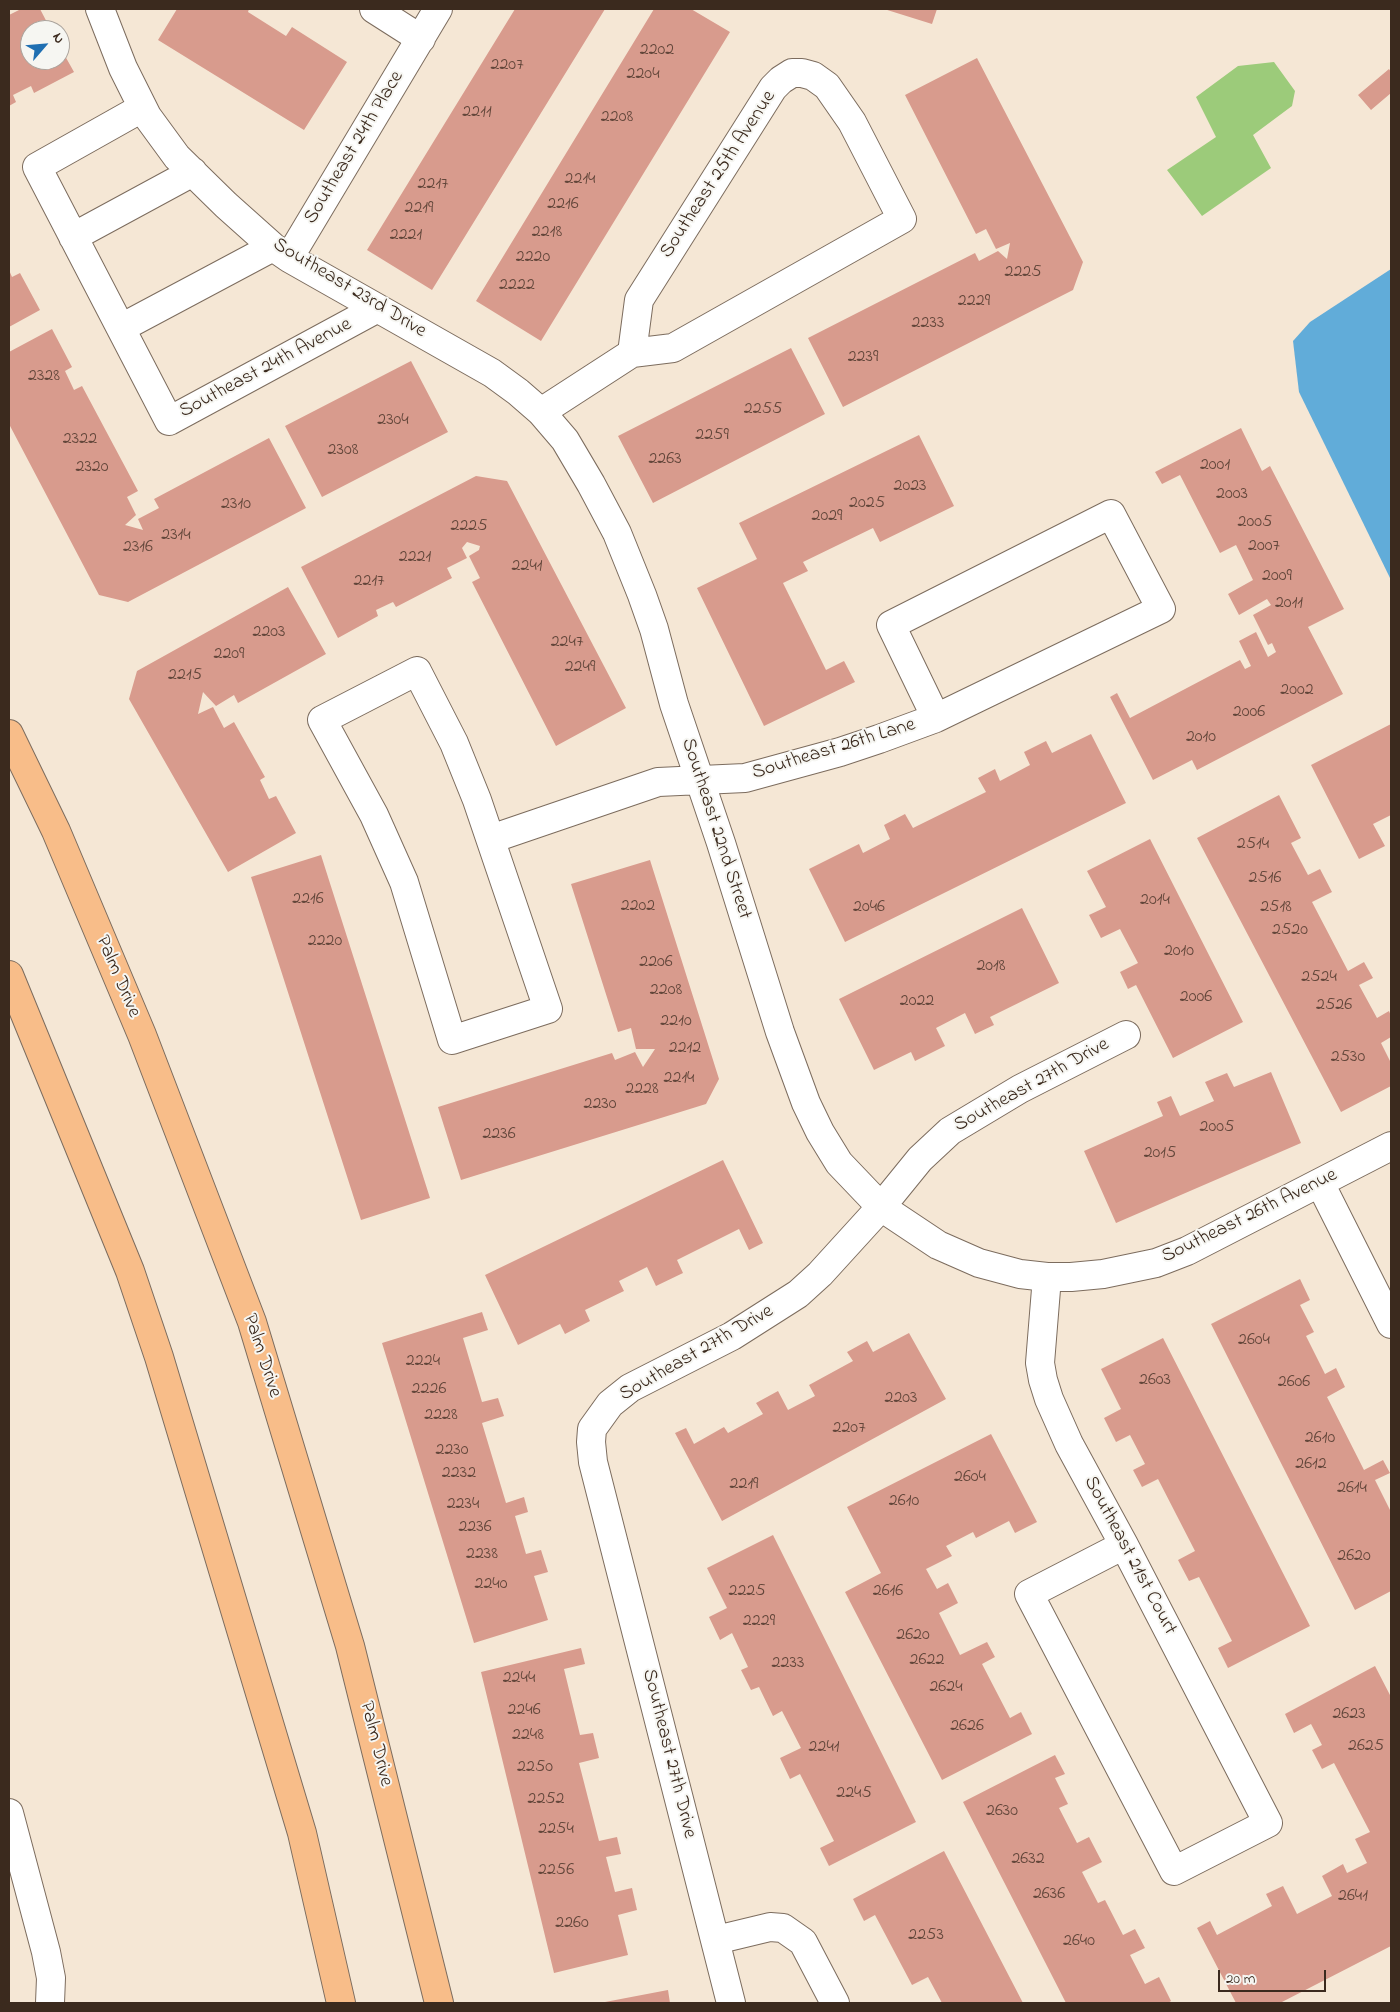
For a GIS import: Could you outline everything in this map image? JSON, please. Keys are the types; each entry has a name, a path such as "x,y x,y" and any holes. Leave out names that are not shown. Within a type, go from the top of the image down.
{"main road":[{"name":"Palm Drive","path":"9,734 56,831 138,1026 252,1322 350,1646 439,2003"},
{"path":"9,975 127,1262 159,1357 302,1833 341,2003"}],"street":[{"name":"Southeast 23rd Drive","path":"100,9 123,68 142,108 177,157 193,172 281,252 376,309 447,346 492,374 518,392 541,412 565,440"},
{"path":"374,9 420,39"},
{"name":"Southeast 24th Place","path":"281,252 438,9"},
{"name":"Southeast 25th Avenue","path":"541,412 632,353 673,348 902,219 852,122 826,86 813,76 802,72 792,74 781,80 774,88 640,300 632,353"},
{"name":"Southeast 24th Avenue","path":"142,108 37,167 169,421 376,309"},
{"path":"74,237 193,172"},
{"path":"121,328 281,252"},
{"name":"Southeast 22nd Street","path":"565,440 603,507 628,559 654,629 674,704 724,852 780,1032 806,1104 839,1163 881,1206"},
{"name":"Southeast 26th Lane","path":"491,839 658,782 745,778 848,749 936,718 1161,608 1112,514 891,625 936,718"},
{"path":"418,671 454,743 491,839 548,1009 452,1040 404,882 374,815 322,720 418,671"},
{"name":"Southeast 27th Drive","path":"731,2003 594,1462 591,1442 592,1429 610,1404 630,1388 740,1331 798,1294 820,1274 920,1159 950,1131 1020,1089 1126,1035"},
{"name":"Southeast 26th Avenue","path":"881,1206 938,1245 958,1255 999,1269 1046,1277 1103,1274 1163,1261 1187,1252 1391,1146"},
{"path":"1320,1183 1391,1324"},
{"name":"Southeast 21st Court","path":"1046,1277 1040,1358 1045,1389 1069,1444 1124,1544 1268,1823 1174,1871 1029,1594 1124,1544"},
{"path":"9,1813 46,1952 51,1978 50,2003"},
{"path":"716,1940 770,1927 783,1928 802,1942 835,2003"}],"green space":[{"path":"1274,62 1295,91 1292,106 1253,135 1271,168 1202,216 1167,170 1216,137 1196,97 1238,66"}],"water":[{"path":"1391,269 1391,580 1299,392 1293,341 1310,322"}],"building":[{"path":"21,9 40,9 46,20 20,20 20,70 70,70 70,65 74,72 34,93 31,86 13,95 16,102 9,106 9,15"},
{"path":"177,9 249,9 248,12 286,36 292,27 347,62 304,130 158,40"},
{"path":"515,9 605,9 432,290 367,250"},
{"path":"654,9 691,9 730,32 541,341 476,301"},
{"path":"884,9 937,9 932,24"},
{"path":"977,58 1083,262 1073,290 843,407 808,338 975,253 979,261 998,251 1007,259 1010,243 996,249 986,229 976,234 905,95"},
{"path":"1389,69 1391,72 1391,93 1371,110 1358,95"},
{"path":"9,270 12,277 20,273 40,310 9,327"},
{"path":"52,329 72,367 65,371 74,390 82,386 138,491 127,497 136,515 125,525 143,530 138,519 159,508 154,499 269,438 306,508 128,602 99,595 9,424 9,352"},
{"path":"791,348 825,414 653,503 618,436"},
{"path":"411,361 448,432 322,497 285,426"},
{"path":"1241,428 1262,471 1270,466 1344,609 1308,627 1343,694 1197,770 1192,760 1153,780 1110,697 1117,693 1130,718 1240,660 1245,669 1251,666 1239,641 1256,632 1268,657 1276,652 1272,643 1268,645 1253,615 1271,605 1267,599 1239,615 1228,594 1253,580 1236,545 1220,553 1180,475 1162,484 1155,472"},
{"path":"919,435 954,506 880,542 873,528 803,562 808,571 783,583 826,670 844,661 855,682 764,726 697,588 757,559 739,523"},
{"path":"476,476 507,481 626,708 556,746 472,582 480,578 469,556 479,550 480,546 467,542 462,548 467,558 447,568 452,578 396,607 393,602 376,610 378,616 338,638 301,567"},
{"path":"288,587 326,654 238,703 234,695 216,706 203,692 198,714 213,707 224,728 234,722 265,777 260,780 269,799 276,796 296,833 228,872 129,699 137,671"},
{"path":"1391,724 1391,815 1373,824 1385,846 1359,859 1311,765"},
{"path":"1091,734 1126,803 845,942 809,869 859,844 863,853 890,839 884,825 905,814 913,828 986,792 978,778 995,769 1000,781 1030,765 1024,752 1046,741 1052,753"},
{"path":"1279,795 1301,838 1291,843 1308,875 1320,869 1332,892 1312,902 1348,971 1364,962 1373,978 1359,985 1377,1018 1389,1011 1391,1016 1391,1037 1381,1043 1391,1063 1391,1086 1341,1112 1197,838"},
{"path":"1150,839 1243,1022 1173,1058 1136,985 1128,989 1120,972 1138,963 1120,929 1101,938 1089,915 1106,907 1087,871"},
{"path":"321,855 430,1198 361,1220 251,877"},
{"path":"650,860 719,1079 706,1104 461,1180 438,1107 612,1053 615,1060 635,1052 643,1067 655,1049 636,1049 631,1028 618,1032 571,884"},
{"path":"1022,908 1059,983 990,1017 994,1025 975,1034 965,1013 936,1028 945,1046 915,1061 911,1052 874,1070 839,999"},
{"path":"1271,1072 1301,1143 1116,1223 1084,1151 1163,1116 1157,1102 1171,1096 1180,1116 1214,1101 1205,1082 1227,1073 1234,1087"},
{"path":"723,1160 763,1243 749,1250 739,1229 677,1260 683,1273 656,1286 647,1267 619,1281 624,1291 585,1310 590,1321 565,1334 560,1324 518,1345 485,1275"},
{"path":"1300,1279 1310,1300 1300,1305 1314,1332 1306,1336 1325,1374 1336,1368 1345,1387 1327,1397 1364,1470 1383,1460 1390,1473 1375,1480 1391,1512 1391,1591 1355,1610 1211,1324"},
{"path":"482,1312 488,1330 463,1338 482,1402 498,1398 504,1416 482,1423 506,1503 524,1497 528,1512 515,1516 526,1554 541,1550 548,1572 534,1576 548,1620 474,1643 382,1343"},
{"path":"909,1333 946,1399 722,1521 675,1433 686,1428 694,1444 724,1427 728,1433 763,1414 756,1403 778,1391 788,1410 815,1396 809,1385 853,1361 847,1352 867,1341 873,1352"},
{"path":"1163,1338 1310,1626 1228,1668 1218,1648 1232,1641 1199,1577 1189,1581 1178,1560 1195,1551 1158,1479 1142,1487 1133,1470 1145,1464 1130,1435 1116,1442 1104,1418 1121,1409 1101,1369"},
{"path":"991,1434 1037,1522 1015,1533 1009,1521 976,1538 973,1532 946,1546 952,1556 926,1569 937,1589 948,1583 958,1603 939,1613 960,1655 987,1642 995,1657 982,1664 1010,1718 1021,1712 1032,1734 942,1780 845,1592 881,1573 847,1507"},
{"path":"773,1535 916,1822 829,1866 820,1848 834,1841 800,1774 790,1779 780,1758 801,1748 782,1711 773,1716 759,1687 751,1690 741,1670 748,1667 732,1633 720,1640 709,1617 727,1608 707,1568"},
{"path":"581,1648 585,1664 564,1669 580,1735 593,1733 599,1758 579,1763 599,1841 617,1837 621,1854 606,1857 615,1892 632,1888 637,1910 618,1915 628,1955 554,1973 481,1672"},
{"path":"1375,1666 1391,1697 1391,1946 1280,2003 1236,2003 1197,1928 1210,1921 1217,1935 1272,1906 1266,1894 1283,1886 1297,1914 1332,1896 1322,1876 1343,1864 1347,1873 1367,1863 1355,1839 1370,1832 1334,1763 1322,1769 1312,1750 1322,1745 1311,1724 1294,1733 1285,1714"},
{"path":"1055,1755 1065,1774 1055,1778 1068,1804 1059,1808 1077,1843 1089,1837 1102,1862 1082,1872 1098,1903 1105,1900 1123,1935 1135,1929 1145,1948 1130,1955 1145,1984 1159,1977 1171,2001 1168,2003 1066,2003 963,1802"},
{"path":"944,1851 1023,2003 942,2003 928,1977 912,1985 875,1915 864,1921 853,1899"},
{"path":"668,1990 670,2003 605,2003 605,2002"}]}
